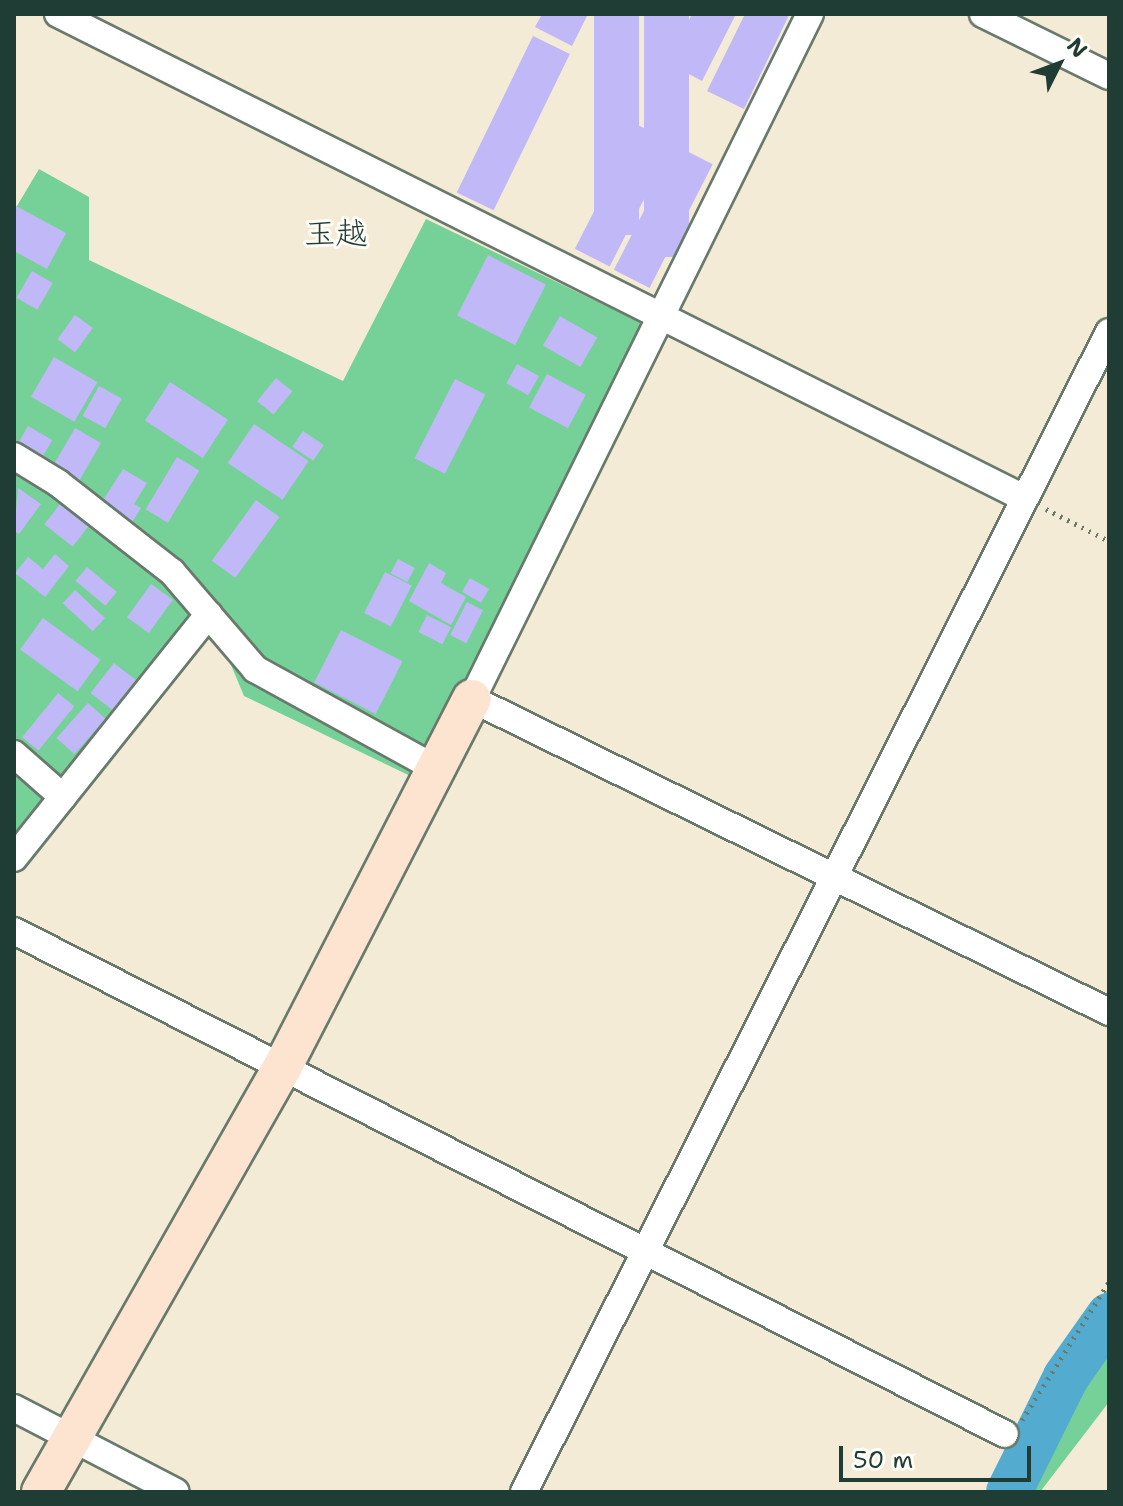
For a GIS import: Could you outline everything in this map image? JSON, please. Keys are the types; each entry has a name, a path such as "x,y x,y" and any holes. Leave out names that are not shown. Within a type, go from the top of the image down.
{"street":[{"path":"58,14 1024,498"},
{"path":"41,1492 68,1437 282,1068 472,699 810,14"},
{"path":"983,14 1109,76"},
{"path":"524,1492 1109,332"},
{"path":"14,456 58,483 172,572 255,669 435,768"},
{"path":"14,858 209,614"},
{"path":"472,699 835,874 1109,1012"},
{"path":"14,754 63,797"},
{"path":"14,931 648,1249 1005,1434"},
{"path":"14,1408 176,1492"}],"path":[{"path":"1024,498 1109,541"},
{"path":"1005,1434 1027,1416 1109,1282"}],"green space":[{"path":"39,169 89,197 89,260 343,381 426,219 654,329 427,784 244,696 210,615 14,847 14,211"},
{"path":"1109,1288 1109,1402 1040,1492 986,1492 1076,1329"}],"building":[{"path":"542,14 588,14 572,46 535,27"},
{"path":"594,14 639,14 639,235 594,235"},
{"path":"644,14 689,14 689,257 644,257"},
{"path":"692,14 736,14 702,81 668,63"},
{"path":"745,14 789,15 744,109 707,91"},
{"path":"533,36 570,54 494,210 457,192"},
{"path":"638,125 673,143 610,267 575,249"},
{"path":"677,146 713,164 650,288 614,270"},
{"path":"16,206 66,233 47,269 14,251"},
{"path":"488,255 546,285 515,345 457,316"},
{"path":"32,271 53,283 37,310 17,298"},
{"path":"75,315 93,328 75,352 57,339"},
{"path":"560,316 597,337 580,367 543,345"},
{"path":"54,357 97,382 74,422 31,397"},
{"path":"517,364 539,376 528,395 506,383"},
{"path":"547,374 586,395 568,428 529,408"},
{"path":"276,378 292,391 273,415 257,401"},
{"path":"455,379 485,394 445,474 415,458"},
{"path":"170,382 228,420 203,458 145,421"},
{"path":"99,386 122,399 105,428 83,416"},
{"path":"254,424 309,461 282,500 228,463"},
{"path":"28,426 52,440 41,460 16,446"},
{"path":"75,428 101,443 79,480 54,465"},
{"path":"303,431 324,445 313,461 292,447"},
{"path":"177,457 199,470 168,523 146,509"},
{"path":"123,469 147,483 134,504 141,508 131,524 100,505"},
{"path":"18,488 41,504 19,534 14,531"},
{"path":"64,499 92,521 73,546 44,524"},
{"path":"256,500 279,517 235,578 212,561"},
{"path":"55,554 69,566 45,597 15,573 28,557 43,569"},
{"path":"398,559 415,568 407,582 390,573"},
{"path":"429,563 446,573 441,583 466,597 451,625 409,601"},
{"path":"87,567 117,592 105,606 75,581"},
{"path":"385,572 412,586 391,627 364,613"},
{"path":"470,578 489,589 481,603 462,592"},
{"path":"151,584 173,600 149,633 127,617"},
{"path":"75,590 105,618 93,631 63,603"},
{"path":"467,602 483,610 466,643 450,635"},
{"path":"427,615 451,627 442,644 418,632"},
{"path":"43,618 100,660 78,691 20,650"},
{"path":"341,630 402,661 376,714 314,683"},
{"path":"114,663 138,682 115,712 91,693"},
{"path":"58,693 74,706 38,751 22,737"},
{"path":"88,703 106,719 74,754 57,738"}],"waterway":[{"path":"1009,1492 1066,1377 1109,1316"}],"district":[{"name":"玉越","path":"336,233"}]}
